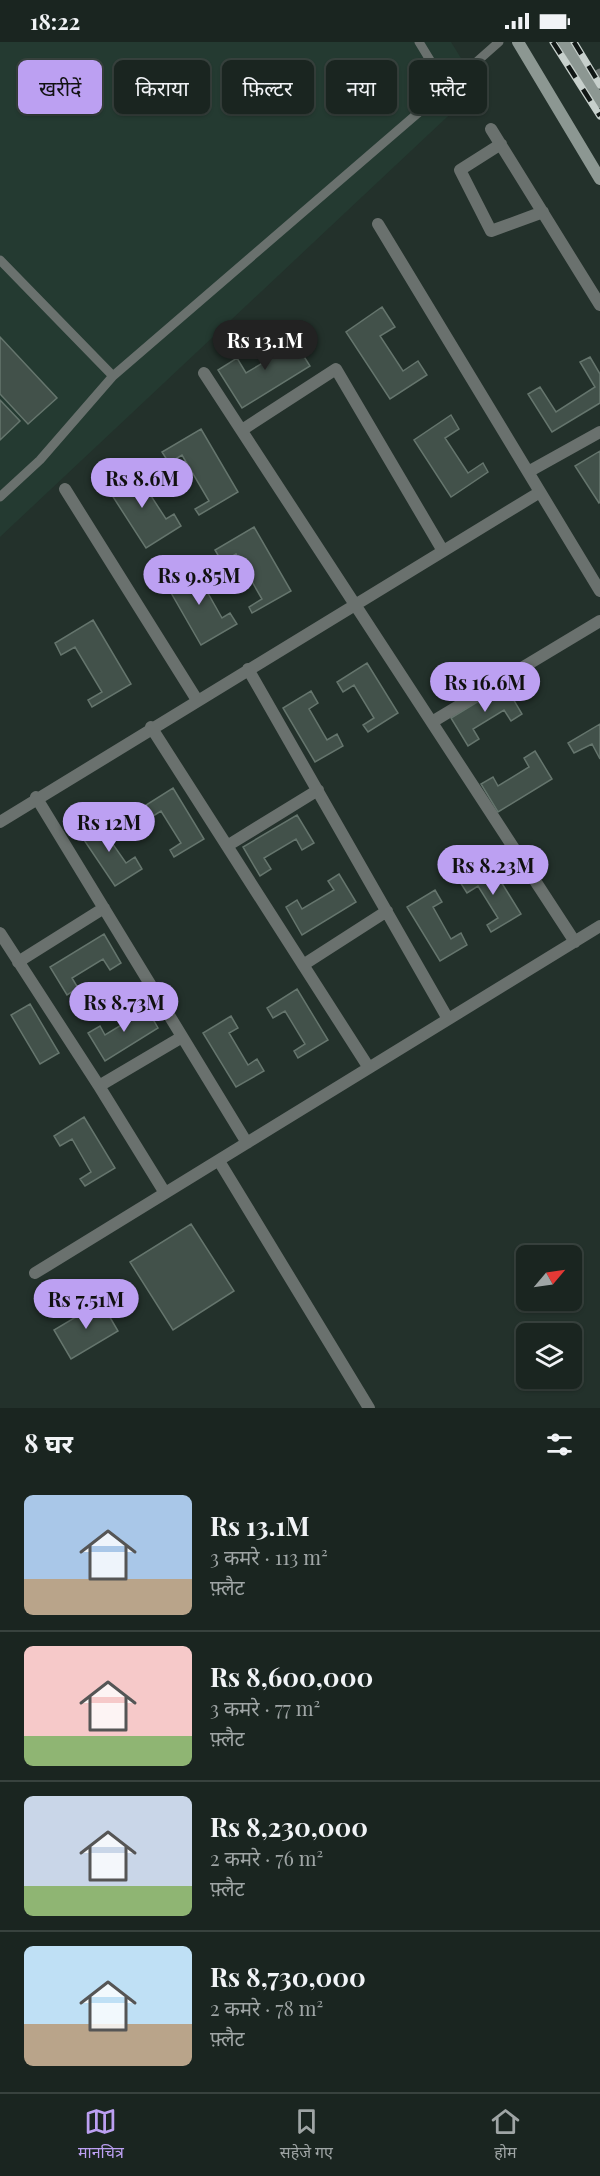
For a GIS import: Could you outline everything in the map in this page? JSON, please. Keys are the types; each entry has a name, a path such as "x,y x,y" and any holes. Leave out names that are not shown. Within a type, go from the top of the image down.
{"main road":[{"path":"518,42 600,179"},
{"path":"564,42 600,102"}],"street":[{"path":"491,129 600,305"},
{"path":"501,144 460,170 490,231 543,212"},
{"path":"378,224 600,591"},
{"path":"242,430 336,369 443,550"},
{"path":"204,373 575,942"},
{"path":"528,472 600,432"},
{"path":"64,489 197,700"},
{"path":"0,822 36,797 540,492"},
{"path":"432,722 600,621"},
{"path":"248,669 448,1019"},
{"path":"151,727 369,1068"},
{"path":"227,846 318,790"},
{"path":"36,797 247,1143"},
{"path":"18,962 104,908"},
{"path":"303,965 387,911"},
{"path":"35,1273 600,926"},
{"path":"0,933 165,1193"},
{"path":"99,1086 182,1037"},
{"path":"219,1161 369,1408"}],"lane":[{"path":"419,42 430,60"},
{"path":"479,60 499,42"},
{"path":"588,81 600,73"},
{"path":"0,497 40,460 113,376 417,114"},
{"path":"0,260 113,376"}],"shaded area":[{"path":"0,42 451,42 462,60 409,60 409,114 450,114 0,537"}],"building":[{"path":"382,307 395,327 380,336 403,371 418,361 427,375 390,399 346,332"},
{"path":"286,328 310,366 242,408 218,370 237,358 246,373 281,352 272,337"},
{"path":"0,337 57,398 28,424 0,394"},
{"path":"590,357 600,374 600,403 552,432 528,394 540,387 556,412 595,387 580,362"},
{"path":"0,400 20,421 0,440"},
{"path":"451,415 459,429 445,438 468,473 483,463 488,472 451,497 414,440"},
{"path":"201,429 238,492 199,515 195,509 209,501 182,455 169,463 162,452"},
{"path":"600,451 600,502 599,503 575,466"},
{"path":"144,466 150,477 142,482 166,519 174,514 181,526 146,548 108,489"},
{"path":"254,527 291,591 252,613 249,607 262,599 236,554 222,562 215,550"},
{"path":"203,564 209,574 200,579 222,618 230,613 237,624 201,645 166,584"},
{"path":"93,620 131,684 92,707 88,700 102,692 75,647 61,655 55,643"},
{"path":"367,663 398,713 368,732 363,725 374,718 354,685 343,692 337,682"},
{"path":"505,685 522,714 511,721 504,710 473,729 479,739 468,746 451,718"},
{"path":"311,691 318,703 309,709 327,740 337,734 343,746 315,762 283,708"},
{"path":"600,724 600,759 592,744 574,753 568,743"},
{"path":"535,751 552,779 498,812 481,784 493,777 498,786 529,767 524,758"},
{"path":"173,788 204,839 174,857 170,850 181,843 161,811 150,818 143,807"},
{"path":"297,815 314,843 302,850 296,839 264,858 271,869 260,876 243,847"},
{"path":"107,816 114,827 105,833 126,863 135,857 142,869 115,886 80,834"},
{"path":"490,864 521,914 491,932 487,925 498,918 478,886 467,893 460,882"},
{"path":"339,874 356,902 302,935 286,907 297,900 302,909 334,890 328,881"},
{"path":"435,890 442,902 433,907 451,939 461,933 467,945 440,961 407,907"},
{"path":"104,934 121,963 110,970 103,959 72,978 78,988 67,995 50,967"},
{"path":"297,989 328,1040 298,1058 294,1051 305,1044 285,1011 273,1018 267,1008"},
{"path":"142,1000 158,1028 105,1061 88,1033 100,1026 105,1035 136,1016 130,1007"},
{"path":"30,1004 59,1053 40,1064 11,1015"},
{"path":"231,1016 238,1028 229,1033 248,1065 257,1059 264,1071 236,1087 203,1033"},
{"path":"84,1117 115,1168 85,1186 80,1179 91,1172 72,1139 60,1146 54,1136"},
{"path":"191,1224 234,1291 173,1330 130,1262"},
{"path":"101,1302 118,1331 71,1359 54,1330"}],"railway":[{"path":"553,42 600,116"},
{"path":"574,42 600,85"}]}
